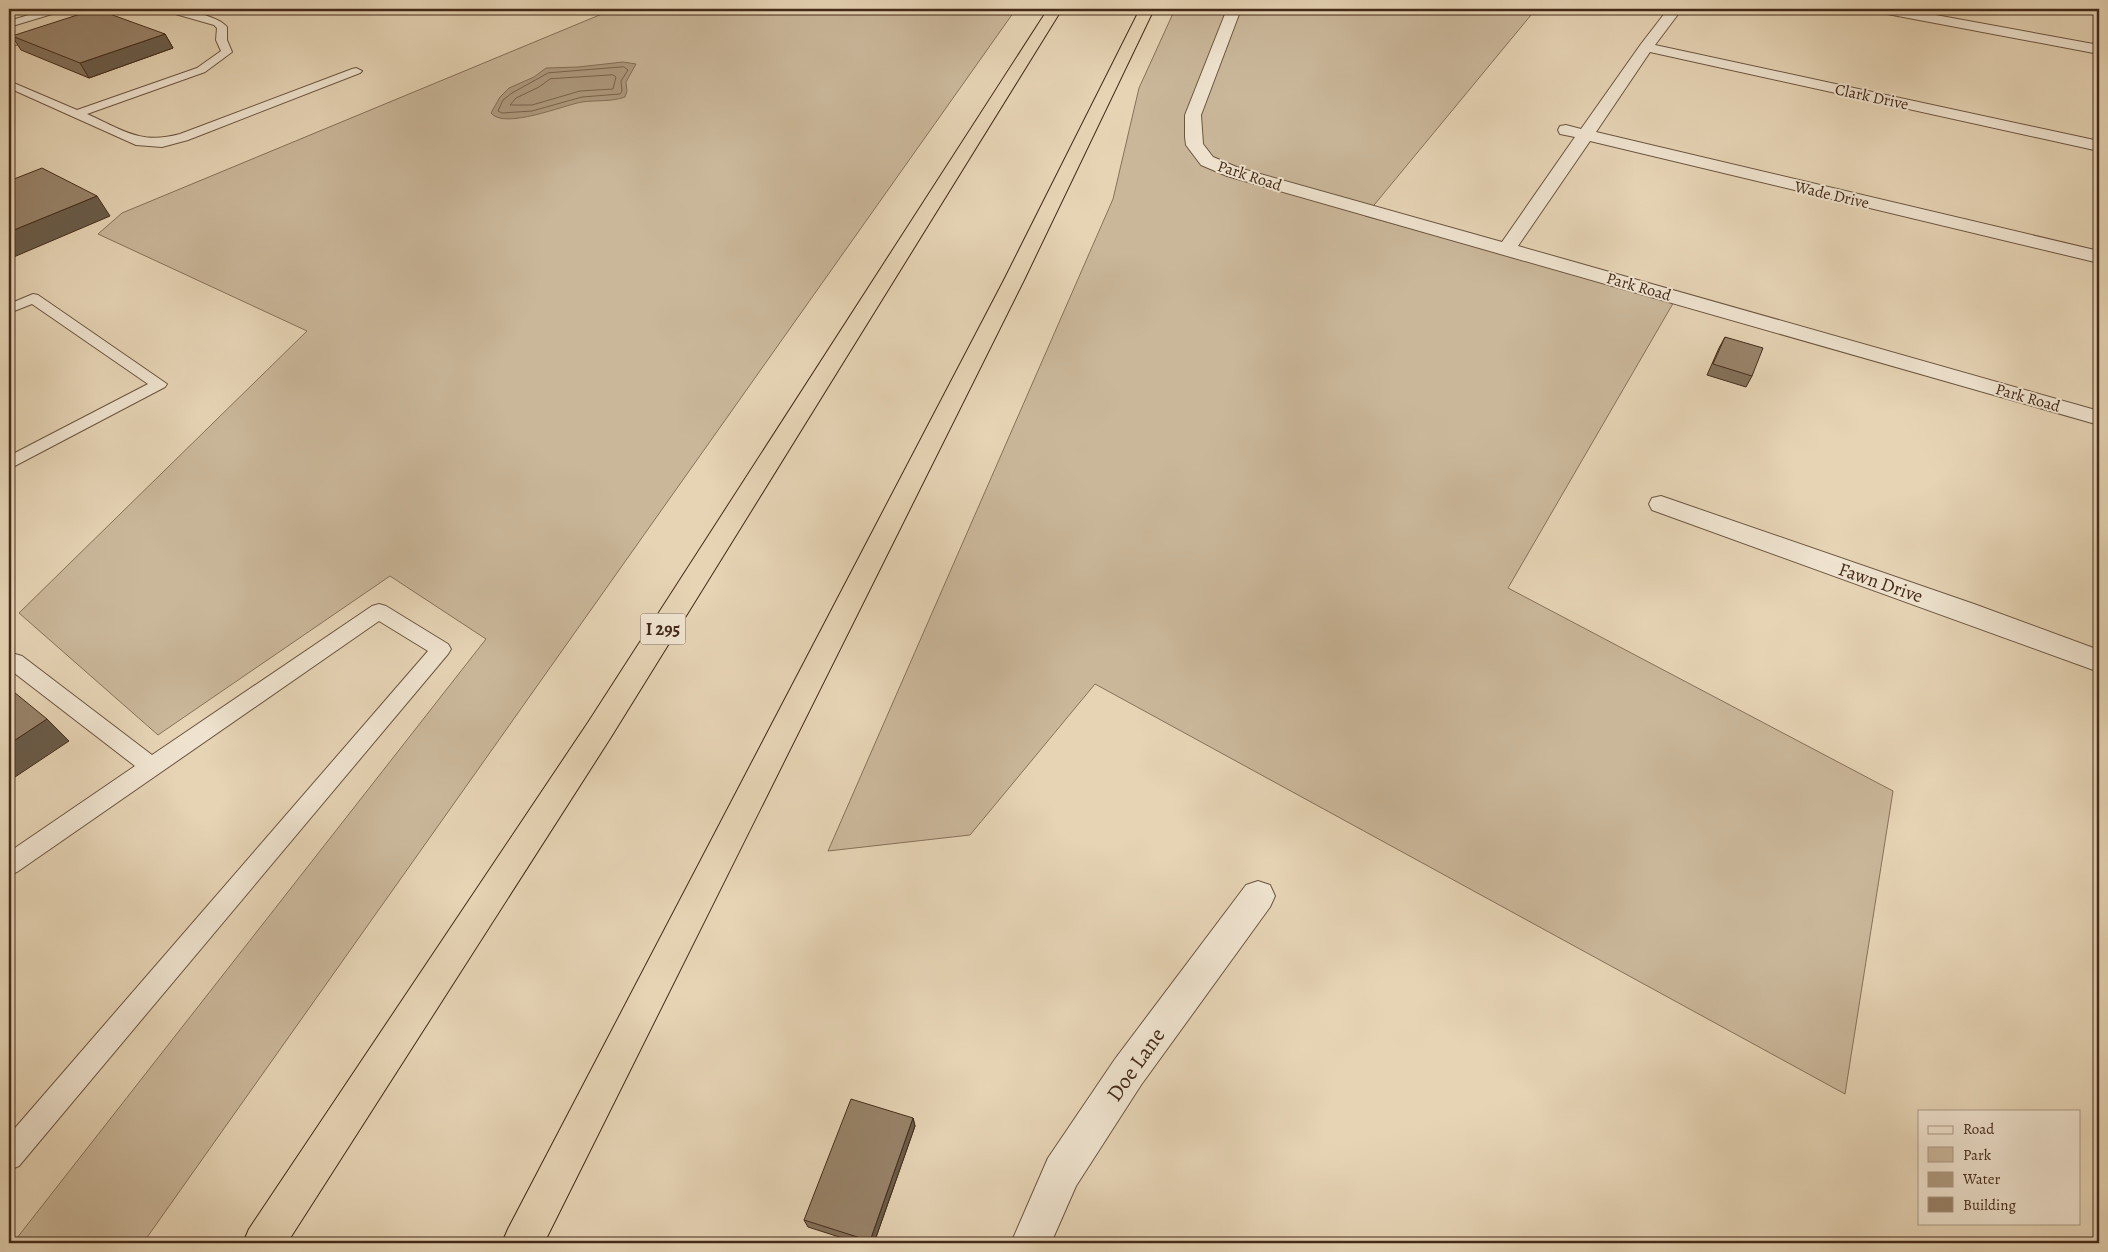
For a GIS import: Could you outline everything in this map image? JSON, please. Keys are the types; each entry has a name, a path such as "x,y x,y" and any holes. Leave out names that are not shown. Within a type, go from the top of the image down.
{"highway":[{"name":"I 295","path":"263,1243 600,730 1055,9"},
{"path":"522,1243 1014,280 1147,9"}],"street":[{"name":"Park Road","path":"1234,9 1193,115 1195,145 1207,161 1233,172 2099,418"},
{"path":"1507,249 1585,134 1675,9"},
{"path":"1882,9 1903,10 2099,50"},
{"name":"Clark Drive","path":"1646,47 2099,146"},
{"name":"Wade Drive","path":"1566,130 2099,258"},
{"name":"Fawn Drive","path":"1662,504 2099,661"},
{"name":"Doe Lane","path":"1031,1243 1062,1172 1128,1072 1258,896"}],"lane":[{"path":"9,24 58,9"},
{"path":"72,23 117,9"},
{"path":"77,114 201,70 226,52 221,43 222,27 218,23 169,9"},
{"path":"9,44 54,29"},
{"path":"9,84 140,142 162,143 184,138 356,70"},
{"path":"9,309 33,298 159,384 9,463"},
{"path":"9,865 379,611 441,649 9,1156"},
{"path":"9,665 15,662 152,767"}],"green space":[{"path":"614,9 1016,9 143,1243 13,1243 486,639 390,576 158,735 19,613 307,331 98,234 122,213"},
{"path":"1175,9 1536,9 1365,216 1675,300 1508,588 1893,791 1845,1094 1095,684 970,835 828,851 1113,199 1139,88"}],"water":[{"path":"623,62 636,64 626,82 627,91 625,97 620,99 582,102 521,118 498,118 491,113 500,97 509,88 534,77 546,68"}],"building":[{"path":"96,9 165,34 80,63 12,36"},
{"path":"42,168 97,196 9,232 9,181"},
{"path":"1725,337 1763,348 1752,376 1713,364"},
{"path":"9,688 47,719 9,744"},
{"path":"851,1099 913,1118 870,1241 804,1220"}]}
